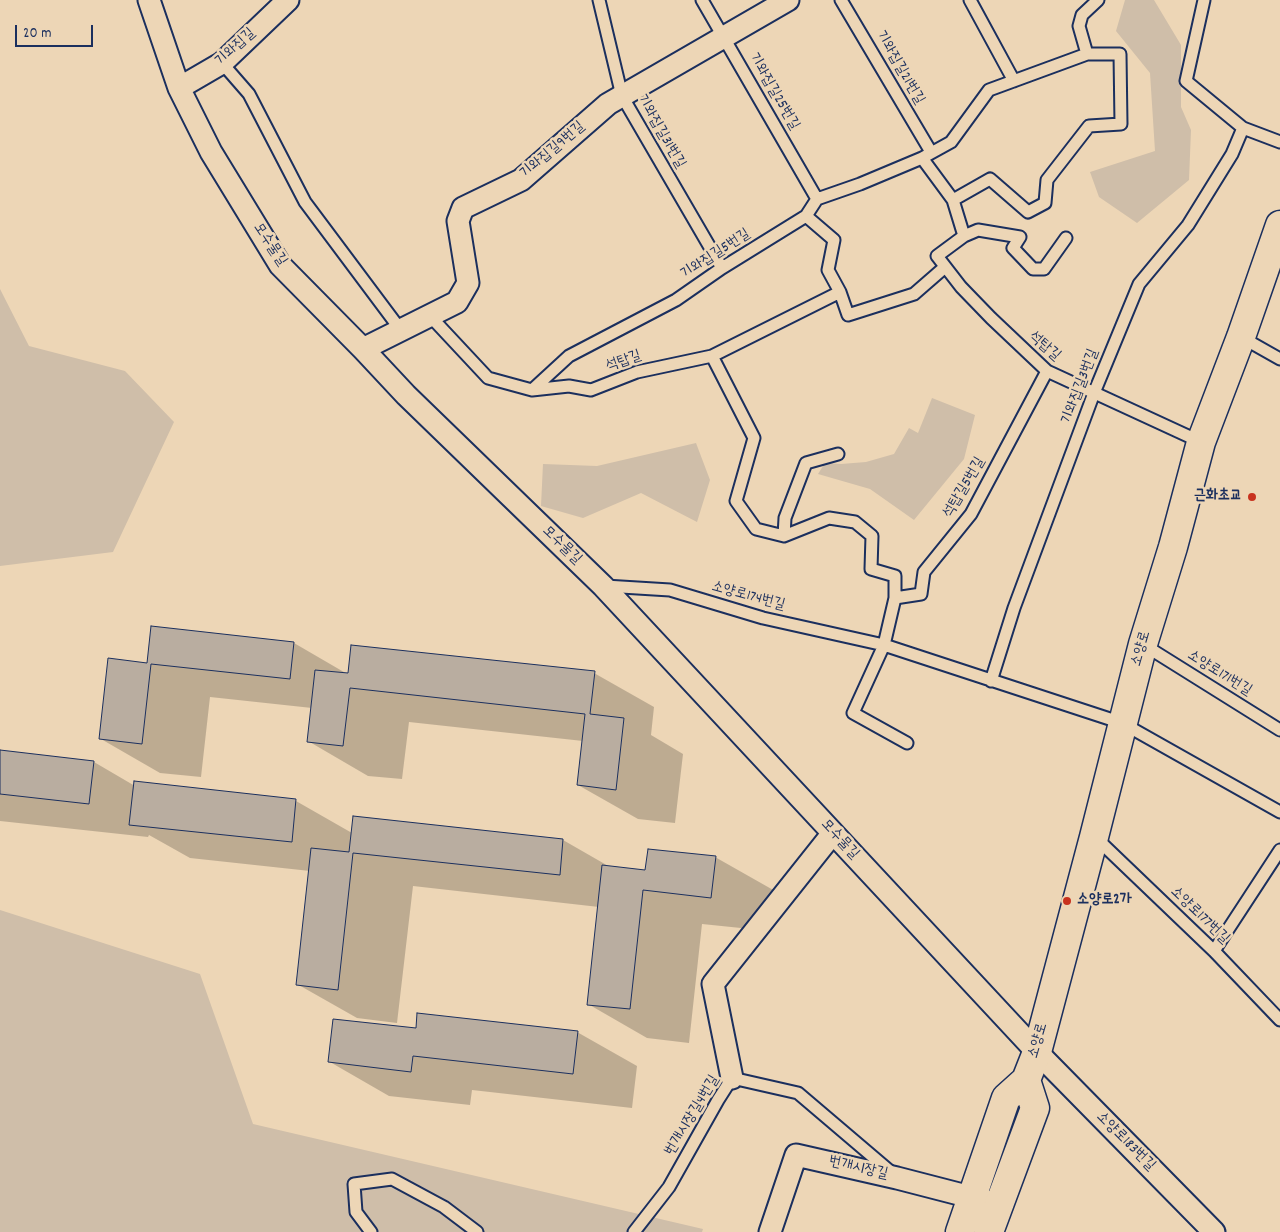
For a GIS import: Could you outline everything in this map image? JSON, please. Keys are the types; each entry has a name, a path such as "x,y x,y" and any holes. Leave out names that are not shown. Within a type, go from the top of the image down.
{"street":[{"name":"모수물길","path":"149,0 179,88 211,152 280,265 363,348 406,395 603,586 1037,1052"},
{"name":"기와집길","path":"179,88 222,63 288,0"},
{"name":"기와집길9번길","path":"363,348 400,329 431,317 457,302 468,283 458,221 463,208 521,180 608,104 788,0"},
{"name":"소양로","path":"960,1232 1006,1098 1026,1080 1037,1052 1094,837 1142,644 1173,547 1201,442 1241,337 1280,225"},
{"path":"732,1078 713,984 833,833"},
{"name":"소양로183번길","path":"1037,1052 1214,1232"},
{"path":"989,1232 1034,1108 1026,1080"},
{"name":"번개시장길","path":"770,1232 796,1155 998,1204"}],"lane":[{"name":"기와집길31번길","path":"599,0 622,96 722,268"},
{"name":"기와집길25번길","path":"702,0 818,198"},
{"name":"기와집길21번길","path":"842,0 926,155"},
{"path":"970,0 1014,80"},
{"path":"1087,54 1079,26 1082,15 1098,0"},
{"path":"1204,0 1186,80 1243,128 1280,142"},
{"path":"818,198 860,184 951,142 988,90 1087,54 1120,54 1121,124 1088,126 1047,180 1045,203 1028,212 990,179 954,200"},
{"path":"222,63 249,94 305,202 400,329"},
{"name":"기와집길3번길","path":"991,681 1014,608 1094,393 1139,284 1188,225 1232,154 1243,128"},
{"path":"926,155 954,200 964,236"},
{"name":"기와집길5번길","path":"532,390 569,356 676,300 722,268 806,216 818,198"},
{"path":"806,216 834,240 828,270 840,292 848,314 914,294 946,267 937,256 964,236 978,230 1020,237 1014,248 1033,269 1044,268 1066,238"},
{"name":"석탑길","path":"946,267 991,318 1047,372 1201,442"},
{"name":"석탑길","path":"431,317 488,378 532,390 569,386 591,390 637,372 712,356 769,330 840,292"},
{"path":"1241,337 1280,359"},
{"path":"712,356 754,438 736,501 756,529 784,536 829,518 854,522 872,536 871,569 895,576 895,598 884,645 853,713 907,743"},
{"name":"석탑길5번길","path":"895,598 921,594 924,572 971,514 1047,372"},
{"path":"784,536 785,518 806,463 838,454"},
{"name":"소양로174번길","path":"603,586 670,590 764,618 884,645 1122,723 1280,812"},
{"name":"소양로171번길","path":"1142,644 1280,730"},
{"name":"소양로177번길","path":"1094,837 1214,950 1280,1020"},
{"path":"1214,950 1280,850"},
{"name":"번개시장길4번길","path":"634,1232 669,1187 732,1078 798,1093 897,1178"},
{"path":"371,1232 356,1212 354,1184 392,1179 444,1207 477,1232"}],"shaded area":[{"path":"1125,0 1154,0 1181,45 1181,107 1191,130 1189,180 1137,223 1099,197 1090,172 1155,151 1150,73 1116,31"},
{"path":"0,289 29,346 125,371 174,422 113,552 0,566"},
{"path":"932,398 975,415 964,459 914,520 870,489 818,474 825,463 866,462 894,454 909,428 918,433"},
{"path":"696,443 710,480 697,522 641,493 583,518 541,506 543,464 597,466"},
{"path":"0,910 200,974 253,1124 703,1229 702,1232 0,1232"}],"building":[{"path":"151,626 294,642 290,679 151,664 142,744 99,739 108,658 147,663"},
{"path":"351,645 595,671 590,714 624,718 616,790 577,785 585,714 350,688 343,746 307,742 315,670 348,673"},
{"path":"0,750 94,761 89,804 0,794"},
{"path":"134,781 296,799 292,842 129,825"},
{"path":"353,816 563,839 560,875 353,853 338,990 296,985 311,848 349,852"},
{"path":"648,849 716,856 711,898 643,890 630,1009 587,1005 602,865 645,870"},
{"path":"417,1013 578,1031 573,1074 413,1056 411,1072 328,1062 333,1019 416,1028"}],"place":[{"name":"근화초교","path":"1252,497"},
{"name":"소양로2가","path":"1067,901"}]}
